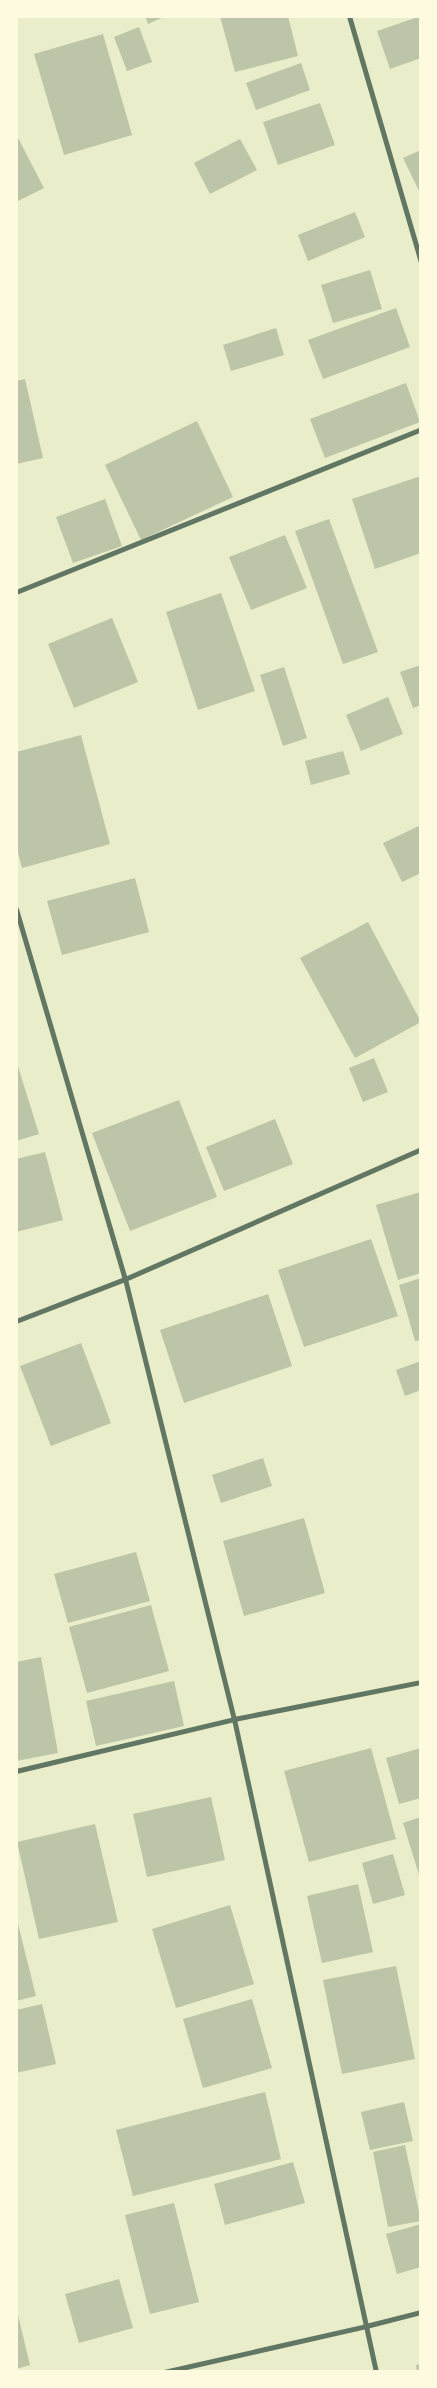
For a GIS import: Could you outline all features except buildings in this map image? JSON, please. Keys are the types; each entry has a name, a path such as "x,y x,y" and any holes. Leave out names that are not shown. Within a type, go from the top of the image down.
{"street":[{"path":"349,16 421,262"},
{"path":"16,592 421,429"},
{"path":"16,909 124,1279 234,1719 376,2372"},
{"path":"16,1320 124,1279 421,1149"},
{"path":"16,1771 234,1719 421,1682"},
{"path":"164,2372 421,2312"}]}
